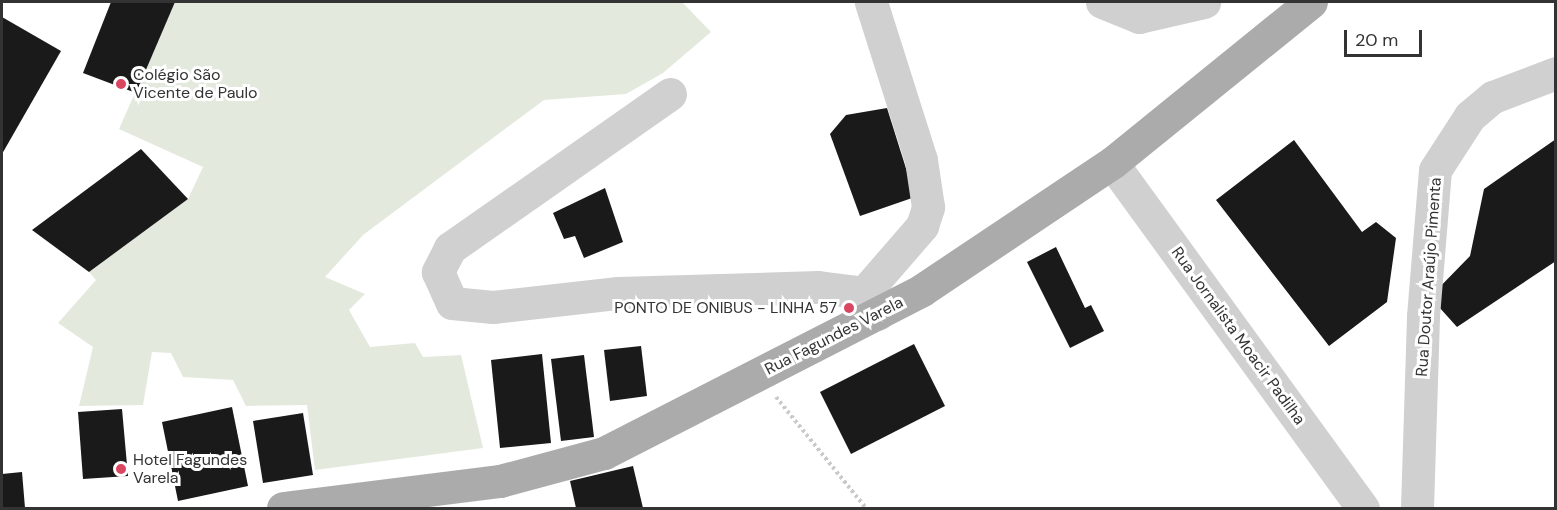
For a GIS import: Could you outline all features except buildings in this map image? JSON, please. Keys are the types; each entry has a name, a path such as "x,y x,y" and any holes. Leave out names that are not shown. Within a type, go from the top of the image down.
{"main road":[{"name":"Rua Fagundes Varela","path":"283,508 500,481 578,463 871,304 1112,163 1311,2"}],"street":[{"path":"670,94 450,248 438,272 452,303 494,307 618,293 784,286 871,304 922,226 928,207 921,160 871,2"},
{"path":"1102,2 1139,17 1204,2"},
{"name":"Rua Doutor Araújo Pimenta","path":"1417,508 1423,316 1435,170 1470,116 1493,97 1556,73"},
{"name":"Rua Jornalista Moacir Padilha","path":"1112,163 1363,508"}],"path":[{"path":"795,421 866,508"}],"shaded area":[{"path":"175,2 682,2 711,32 663,73 626,94 544,100 363,235 325,277 365,294 349,310 370,347 415,343 423,357 461,355 483,448 315,470 307,405 246,406 233,380 183,377 171,353 152,352 143,405 79,406 93,347 58,323 96,280 89,272 188,199 203,167 119,129"}],"place":[{"name":"Colégio São Vicente de Paulo","path":"121,84"},
{"name":"PONTO DE ONIBUS - LINHA 57","path":"849,308"},
{"name":"Hotel Fagundes Varela","path":"121,469"}]}
